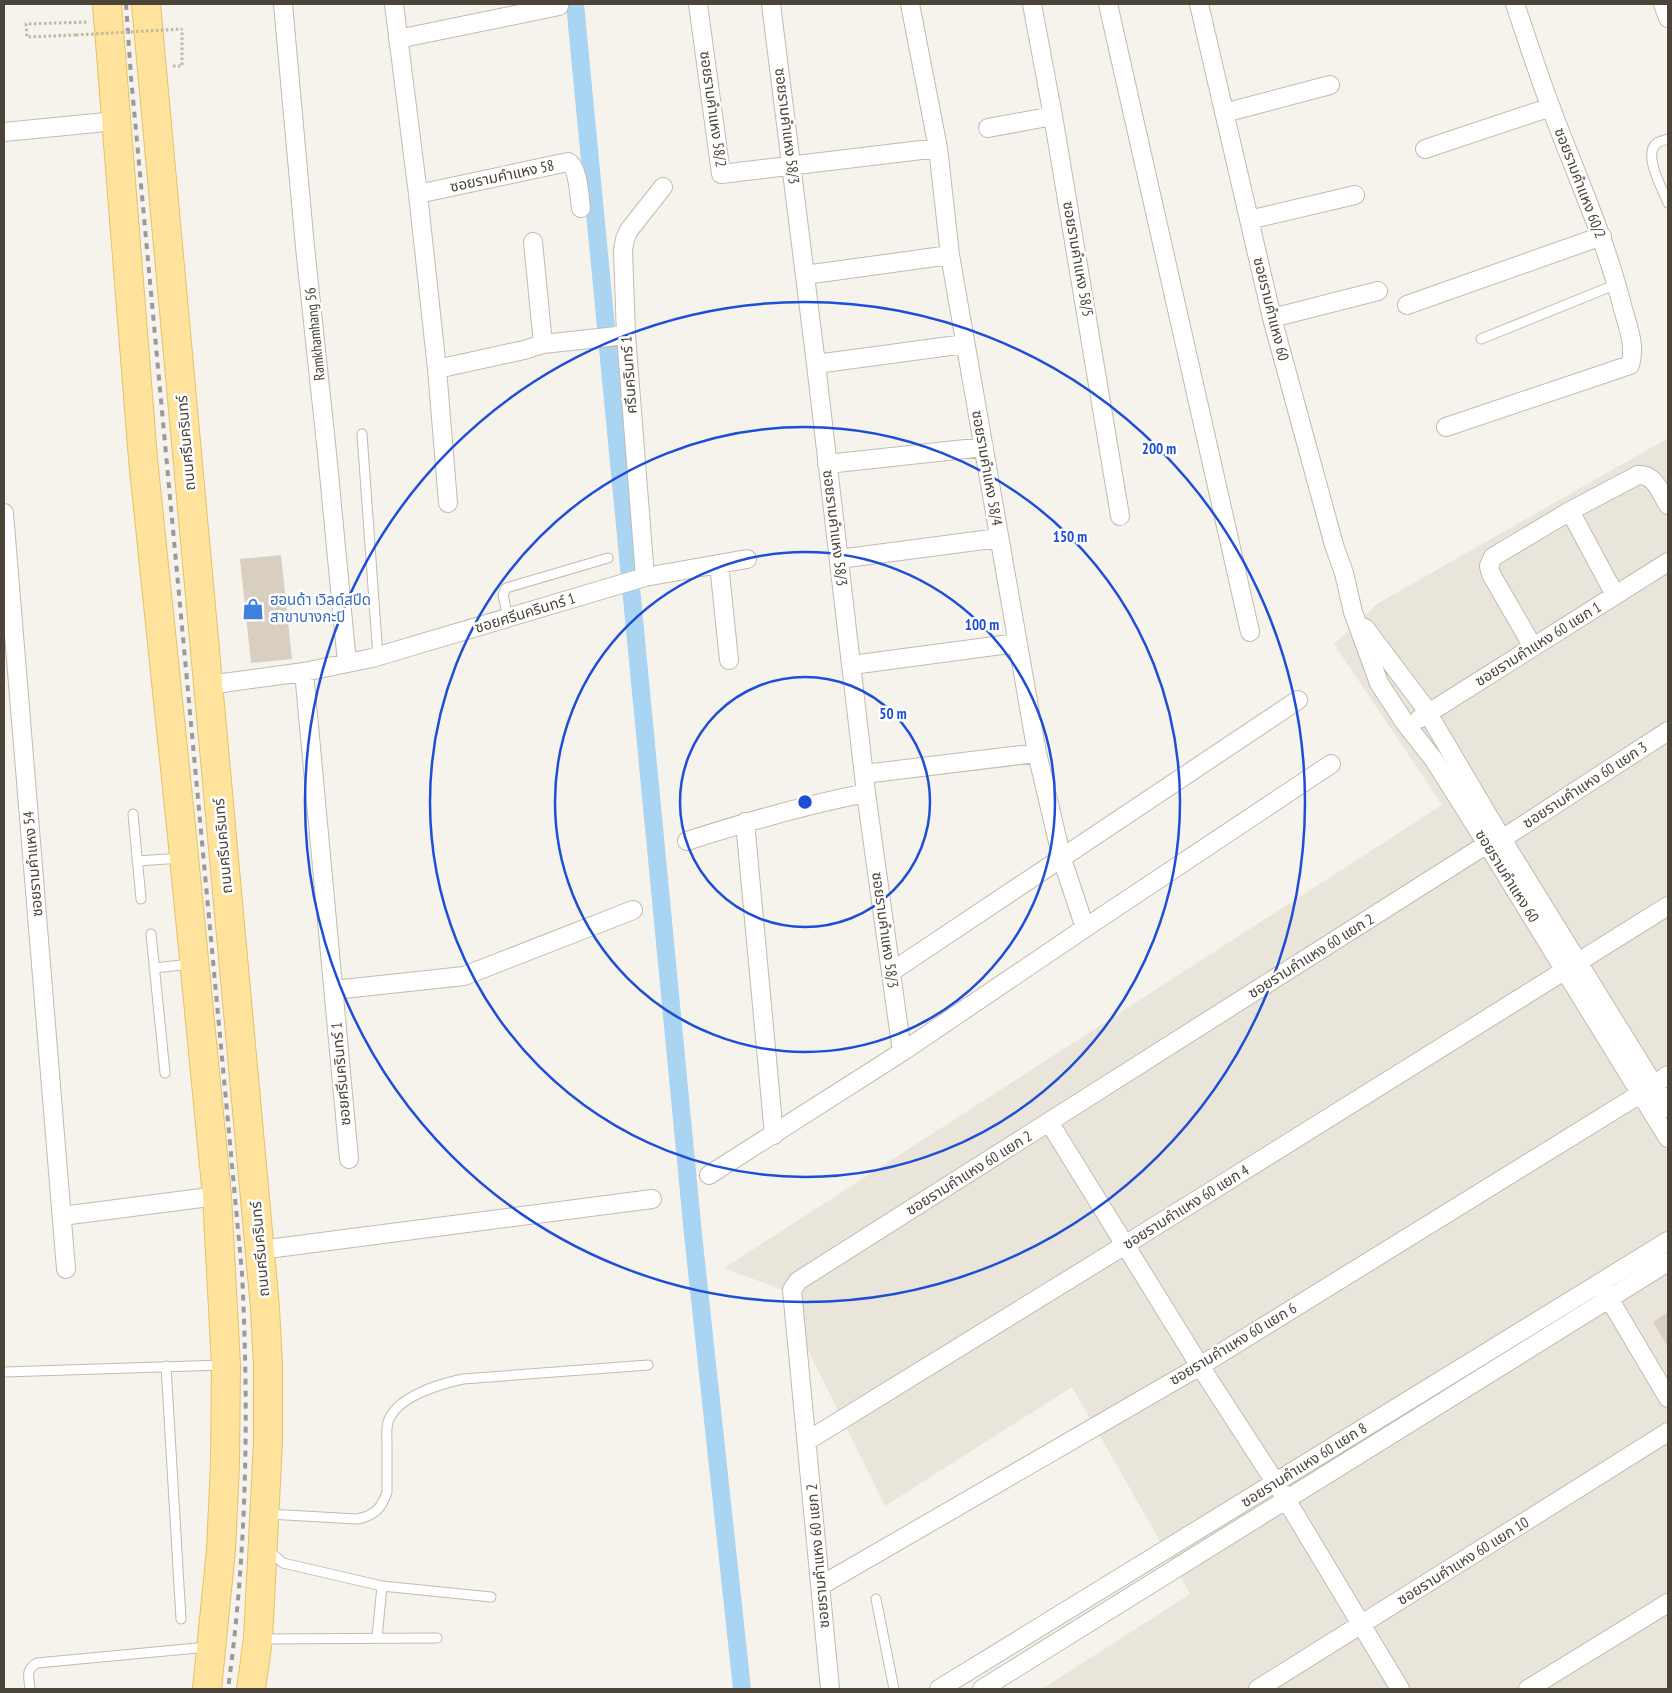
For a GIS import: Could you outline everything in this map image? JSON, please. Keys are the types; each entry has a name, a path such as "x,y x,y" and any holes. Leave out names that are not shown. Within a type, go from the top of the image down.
{"main road":[{"name":"ถนนศรีนครินทร์","path":"146,4 260,1250 268,1365 268,1442 263,1546 258,1639 252,1689"},
{"path":"107,12 143,459 217,1196 226,1365 225,1464 221,1550 207,1689"},
{"path":"115,114 155,105"},
{"path":"226,1365 268,1365"}],"street":[{"name":"Ramkhamhang 56","path":"283,4 305,247 347,663"},
{"path":"394,4 418,194 437,369 448,502"},
{"name":"ซอยรามคำแหง 58/2","path":"698,4 721,174 792,166"},
{"name":"ซอยรามคำแหง 58/3","path":"771,4 816,364 866,793 902,1052"},
{"name":"ซอยรามคำแหง 58/4","path":"910,4 938,148 950,256 1037,754 1062,859 1084,928"},
{"name":"ซอยรามคำแหง 58/5","path":"1032,4 1053,116 1120,516"},
{"path":"1108,4 1250,632"},
{"name":"ซอยรามคำแหง 60","path":"1199,4 1272,318 1334,545 1344,573 1353,612 1379,683 1407,726 1495,842"},
{"name":"ซอยรามคำแหง 60/2","path":"1446,427 1630,365 1633,354 1617,284 1602,236 1551,107 1515,4"},
{"path":"1663,4 1668,18"},
{"path":"398,39 559,6"},
{"path":"1224,113 1330,85"},
{"path":"1425,149 1551,107"},
{"path":"4,132 115,114"},
{"path":"988,128 1053,116"},
{"path":"792,166 938,148"},
{"name":"ซอยรามคำแหง 58","path":"418,194 568,162 575,170 581,208"},
{"name":"ศรีนครินทร์ 1","path":"640,578 626,335 623,264 624,239 663,187"},
{"path":"1249,220 1356,195"},
{"path":"1406,305 1602,236"},
{"path":"533,242 543,344"},
{"path":"805,275 950,256"},
{"path":"1272,318 1378,291"},
{"path":"437,369 543,344 626,335"},
{"path":"816,364 965,344"},
{"path":"827,464 984,447"},
{"path":"1533,647 1491,574 1489,566 1493,557 1570,511 1638,475 1645,474 1652,477 1668,505"},
{"path":"1570,511 1615,595"},
{"name":"ซอยรามคำแหง 54","path":"4,513 66,1269"},
{"path":"839,559 1000,538"},
{"name":"ซอยศรีนครินทร์ 1","path":"208,685 304,672 378,657 640,578 747,559"},
{"name":"ซอยรามคำแหง 60 แยก 1","path":"1407,726 1668,562"},
{"path":"719,564 729,660"},
{"name":"ซอยรามคำแหง 60","path":"1353,612 1428,713 1495,842 1647,1089 1668,1138"},
{"path":"852,665 1017,643"},
{"name":"ซอยศรีนครินทร์ 1","path":"304,672 349,1159"},
{"path":"891,972 1298,700"},
{"name":"ซอยรามคำแหง 60 แยก 3","path":"1495,842 1668,731"},
{"path":"864,774 1037,754"},
{"path":"709,1176 902,1052 1084,928 1332,764"},
{"path":"687,841 745,822 819,802 866,793"},
{"path":"745,822 774,1135"},
{"name":"ซอยรามคำแหง 60 แยก 2","path":"830,1689 792,1290 798,1281 1495,842"},
{"name":"ซอยรามคำแหง 60 แยก 4","path":"807,1441 1668,906"},
{"path":"334,990 464,976 633,910"},
{"name":"ซอยรามคำแหง 60 แยก 6","path":"820,1586 1200,1366 1668,1075"},
{"name":"ซอยรามคำแหง 60","path":"1647,1089 1668,1108"},
{"path":"1049,1122 1200,1366 1276,1482 1400,1689"},
{"path":"62,1216 217,1196"},
{"path":"260,1250 652,1199"},
{"name":"ซอยรามคำแหง 60 แยก 8","path":"939,1689 1668,1241"},
{"name":"ซอยรามคำแหง 60 แยก 8","path":"982,1689 1668,1262"},
{"path":"1599,1283 1610,1298 1668,1398"},
{"path":"1444,1378 1456,1395"},
{"name":"ซอยรามคำแหง 60 แยก 10","path":"1258,1689 1668,1432"},
{"path":"1120,1578 1132,1596"},
{"path":"1528,1689 1668,1603"},
{"path":"970,1670 982,1689"}],"lane":[{"path":"1668,139 1656,144 1651,152 1651,161 1668,203"},
{"path":"1481,339 1617,284"},
{"path":"362,434 378,657"},
{"path":"508,618 503,595 506,588 608,558"},
{"path":"133,814 141,898"},
{"path":"138,861 184,858"},
{"path":"151,934 165,1073"},
{"path":"154,968 194,963"},
{"path":"4,1372 226,1365"},
{"path":"264,1514 357,1519 368,1517 378,1511 384,1503 387,1492 387,1424 392,1412 400,1404 412,1397 438,1386 463,1379 648,1365"},
{"path":"166,1366 181,1619"},
{"path":"263,1546 283,1563 382,1586 491,1597"},
{"path":"377,1638 382,1586"},
{"path":"876,1599 894,1689"},
{"path":"258,1639 437,1638"},
{"path":"30,1689 28,1673 30,1667 37,1663 212,1646"}],"path":[{"path":"107,12 26,24 27,37 182,29 182,66 172,66 172,58"}],"shaded area":[{"path":"1668,438 1668,1689 1042,1689 1190,1594 1072,1387 885,1506 807,1348 799,1296 724,1268 1442,805 1334,644 1377,604"}],"building":[{"path":"281,555 292,659 251,663 240,559"},
{"path":"1668,1312 1668,1347 1653,1322"}],"waterway":[{"path":"575,4 693,1234 742,1689"}],"railway":[{"path":"126,4 131,77 242,1273 246,1429 245,1481 239,1585 228,1689"}],"place":[{"name":"ฮอนด้า เวิลด์สปีด สาขาบางกะปิ","path":"253,609"}]}
